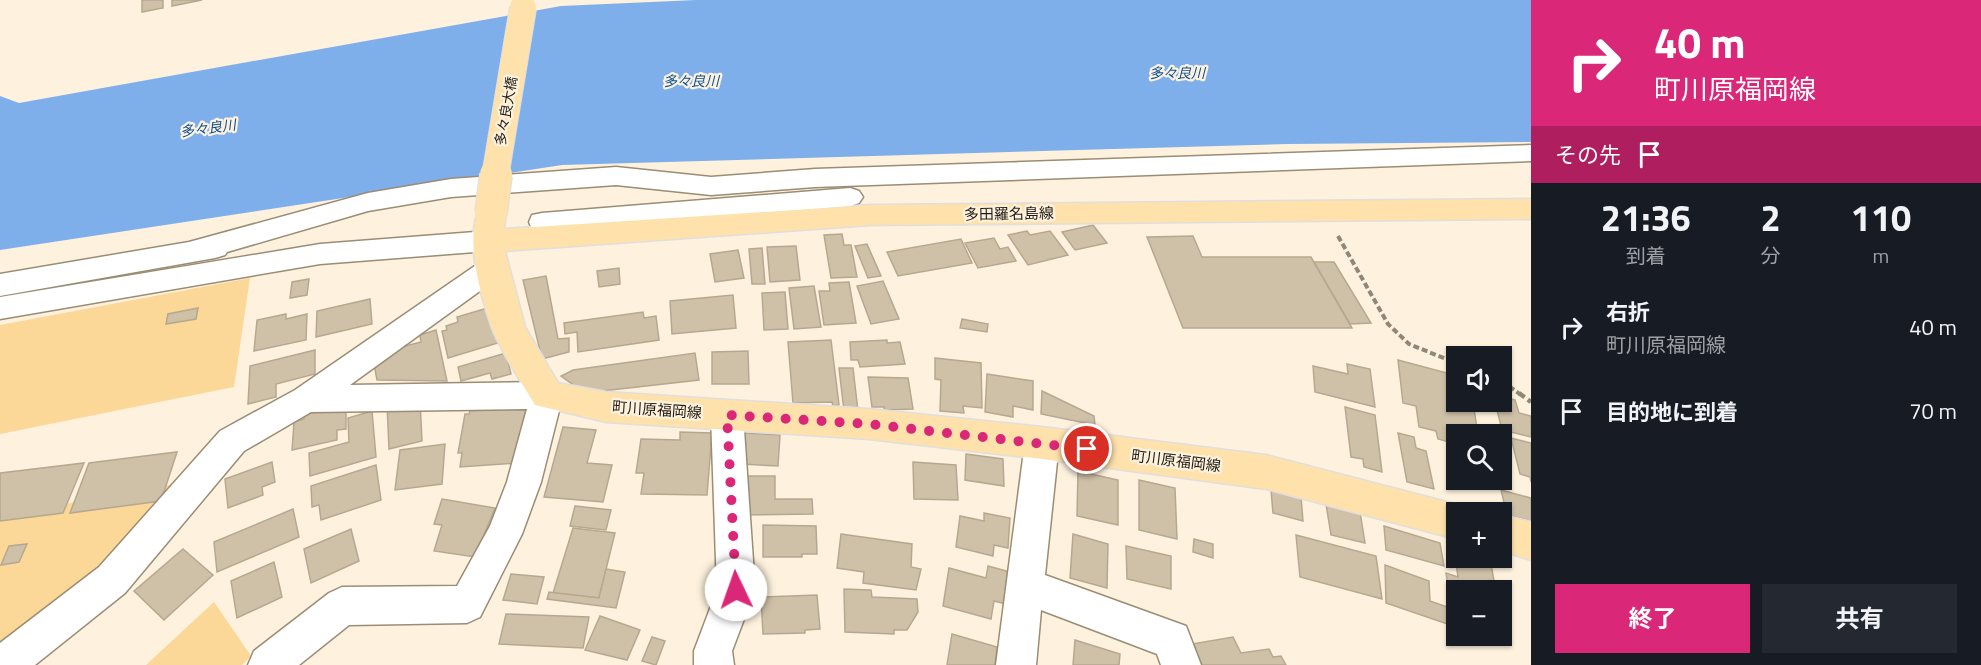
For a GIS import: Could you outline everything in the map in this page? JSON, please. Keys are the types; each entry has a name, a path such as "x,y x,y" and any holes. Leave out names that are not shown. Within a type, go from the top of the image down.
{"main road":[{"name":"多々良大橋","path":"490,241 498,155 524,4"},
{"name":"多田羅名島線","path":"490,241 871,215 1531,209"},
{"path":"490,241 509,329 548,395"},
{"name":"町川原福岡線","path":"548,395 606,407 869,424 1042,443 1266,472 1446,518"},
{"path":"1512,536 1531,541"}],"street":[{"path":"197,250 368,202 474,186 616,176 711,186 815,178 980,171 1531,153"},
{"path":"542,222 816,199 1033,188 1531,172"},
{"path":"0,285 197,250 372,231 451,226"},
{"path":"0,308 320,254 490,241"},
{"path":"4,665 112,580 232,441 306,399 490,241"},
{"path":"268,665 342,606 467,604 504,534 520,492 548,395 306,399"},
{"path":"714,665 713,651 736,590 727,415"},
{"path":"1016,665 1042,443"},
{"path":"1026,586 1172,640 1181,665"}],"path":[{"path":"1312,211 1334,229 1388,324 1409,344 1446,359"},
{"path":"1512,388 1531,402"}],"shaded area":[{"path":"250,278 234,387 0,434 0,325"},
{"path":"174,484 127,543 44,614 0,642 0,516"},
{"path":"214,602 251,656 242,665 146,665"}],"water":[{"name":"多々良川","path":"696,0 1531,0 1531,142 1288,144 562,165 0,250 0,96 19,103 561,6"}],"building":[{"path":"142,0 163,0 163,8 142,12"},
{"path":"172,0 202,0 172,6"},
{"path":"1093,225 1107,243 1075,250 1062,232"},
{"path":"1027,231 1030,235 1050,231 1068,255 1028,265 1008,235"},
{"path":"842,234 844,245 851,245 857,277 831,278 824,235"},
{"path":"1193,236 1202,257 1311,257 1352,328 1183,328 1147,237"},
{"path":"994,238 1000,249 1008,247 1016,261 978,268 965,243"},
{"path":"961,239 972,263 898,276 887,252"},
{"path":"867,244 881,276 868,278 855,246"},
{"path":"796,246 800,280 770,282 767,247"},
{"path":"762,248 765,284 752,284 749,249"},
{"path":"738,250 744,278 715,282 710,254"},
{"path":"1314,262 1334,262 1371,323 1350,324"},
{"path":"619,268 620,284 599,287 597,271"},
{"path":"546,276 558,339 569,338 569,352 542,359 523,280"},
{"path":"309,279 307,295 290,298 292,282"},
{"path":"883,281 899,319 871,324 857,286"},
{"path":"849,282 856,323 824,325 819,291 830,291 829,283"},
{"path":"814,286 821,327 794,329 789,288"},
{"path":"785,292 788,329 764,330 762,293"},
{"path":"733,295 736,328 672,334 670,301"},
{"path":"370,299 372,324 316,337 317,311"},
{"path":"491,307 501,342 448,358 442,331 447,330 446,326 458,322 457,317"},
{"path":"198,308 196,319 166,324 168,314"},
{"path":"643,312 644,318 656,316 659,340 578,352 577,332 565,334 564,323"},
{"path":"286,314 286,319 307,314 306,340 254,351 257,320"},
{"path":"962,319 988,324 987,332 960,328"},
{"path":"436,330 447,381 377,380 374,364 394,349 421,342 420,335"},
{"path":"831,340 839,405 833,406 832,402 793,403 788,342"},
{"path":"887,340 887,343 900,342 905,364 860,367 858,360 851,360 850,342"},
{"path":"315,350 315,374 276,384 276,397 248,404 250,366"},
{"path":"748,351 749,384 712,384 712,352"},
{"path":"506,353 511,374 492,379 490,373 461,381 458,367"},
{"path":"695,353 699,380 593,392 582,391 561,376 573,370"},
{"path":"935,358 981,363 982,408 963,406 964,413 940,411 941,380 935,379"},
{"path":"1398,360 1446,373 1446,412 1475,412 1476,424 1446,424 1446,441 1438,439 1436,431 1419,427 1416,406 1403,403"},
{"path":"1347,364 1370,369 1375,407 1315,392 1313,366 1348,374"},
{"path":"839,368 853,368 858,411 844,411"},
{"path":"987,374 1033,381 1033,410 1013,406 1013,417 985,412"},
{"path":"868,377 908,378 913,409 884,410 884,407 872,407"},
{"path":"1042,391 1094,416 1095,425 1041,414"},
{"path":"1512,399 1515,400 1519,413 1531,416 1531,437 1512,432 1512,424 1500,424 1498,412 1512,412"},
{"path":"420,400 422,441 389,449 387,404"},
{"path":"346,403 346,429 337,430 337,440 292,450 294,422 304,419 304,412"},
{"path":"529,407 517,463 460,467 462,453 458,453 465,414 469,414 470,411"},
{"path":"1345,407 1375,415 1382,472 1364,467 1363,459 1351,457"},
{"path":"372,411 376,457 310,476 309,453 349,442 348,418"},
{"path":"563,427 596,430 587,463 612,465 603,502 544,497"},
{"path":"680,432 712,433 707,495 641,494 644,473 636,473 641,439 680,440"},
{"path":"744,433 780,435 778,466 741,464"},
{"path":"1398,433 1414,437 1416,448 1426,451 1434,489 1407,482"},
{"path":"1512,438 1531,443 1531,482 1530,477 1520,474"},
{"path":"445,444 442,484 395,490 400,450"},
{"path":"177,452 161,501 70,513 89,463"},
{"path":"966,454 1003,459 1004,486 965,480"},
{"path":"272,462 275,482 262,487 263,495 228,508 225,479"},
{"path":"913,462 956,465 958,500 914,499"},
{"path":"84,463 63,513 0,521 0,473"},
{"path":"376,465 381,500 321,520 319,505 312,507 311,486"},
{"path":"1078,471 1118,480 1118,525 1077,516"},
{"path":"738,476 775,476 775,499 812,499 813,514 737,515"},
{"path":"1139,480 1175,488 1177,539 1139,530"},
{"path":"1271,490 1301,497 1303,521 1273,513"},
{"path":"1501,490 1531,498 1531,521 1512,516 1512,502 1504,502"},
{"path":"442,499 495,508 475,557 434,551 442,525 434,524"},
{"path":"1326,504 1360,512 1365,543 1331,535"},
{"path":"575,506 611,510 606,530 570,526"},
{"path":"293,509 299,537 217,572 214,542"},
{"path":"984,513 1010,518 1008,548 994,545 993,556 956,547 960,516 984,521"},
{"path":"763,525 816,526 817,554 802,554 802,557 763,557"},
{"path":"1384,526 1440,543 1444,566 1386,550"},
{"path":"573,528 615,533 599,598 553,593"},
{"path":"351,529 359,561 311,583 304,549"},
{"path":"841,534 912,544 911,567 921,569 916,590 863,583 864,572 837,568"},
{"path":"1073,534 1108,544 1107,588 1070,578"},
{"path":"1296,535 1376,556 1382,599 1300,577"},
{"path":"1194,539 1213,544 1213,558 1193,552"},
{"path":"27,544 19,562 1,565 9,546"},
{"path":"1126,546 1171,556 1171,589 1127,579"},
{"path":"183,549 213,575 164,620 134,591"},
{"path":"274,562 282,597 237,618 231,581"},
{"path":"1385,565 1429,581 1430,601 1446,607 1446,624 1386,603"},
{"path":"988,566 1014,573 1010,605 994,601 991,619 943,606 949,568 986,578"},
{"path":"1457,568 1492,568 1494,580 1447,580 1446,573 1458,577"},
{"path":"606,569 625,572 616,608 547,599 549,592 599,598"},
{"path":"511,574 544,577 537,604 503,600"},
{"path":"844,589 871,590 872,597 917,599 918,612 907,630 894,630 894,634 845,632"},
{"path":"817,595 820,629 805,630 805,633 763,634 761,597"},
{"path":"506,614 589,617 583,648 499,644"},
{"path":"600,616 640,630 627,660 585,650"},
{"path":"952,634 997,647 995,665 947,665"},
{"path":"652,637 665,641 656,665 642,661"},
{"path":"1233,637 1241,653 1269,649 1273,657 1281,656 1286,665 1202,665 1192,644"},
{"path":"1075,640 1120,654 1119,665 1073,665"}],"route":[{"path":"736,590 727,415 869,424 1087,449"}]}
